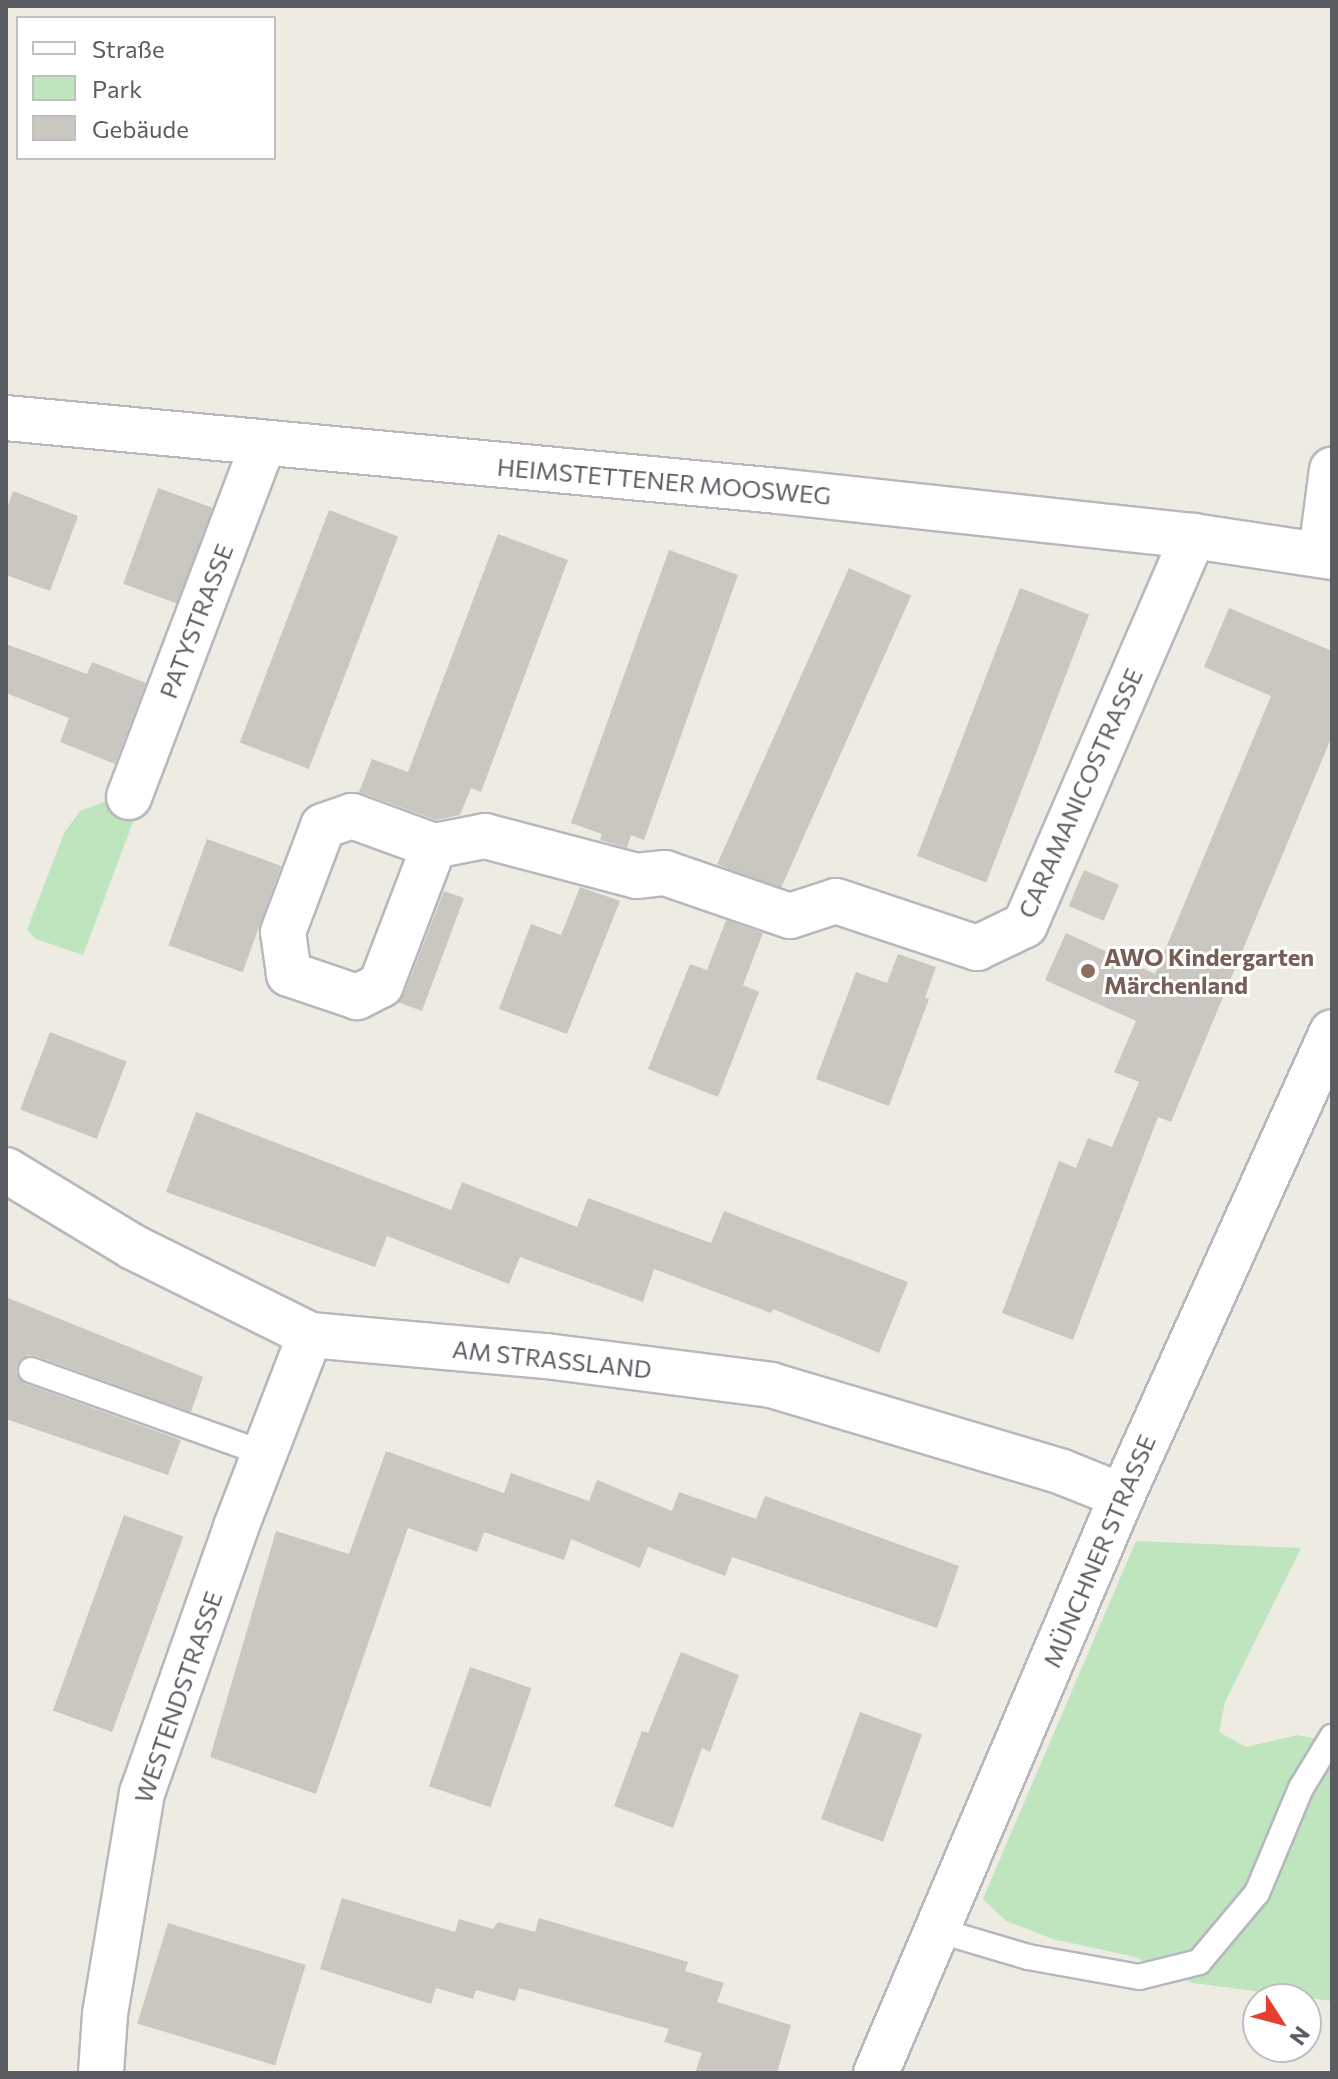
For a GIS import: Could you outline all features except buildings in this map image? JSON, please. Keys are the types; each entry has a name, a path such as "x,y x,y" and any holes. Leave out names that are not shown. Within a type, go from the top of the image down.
{"street":[{"name":"HEIMSTETTENER MOOSWEG","path":"6,418 778,491 1329,553"},
{"name":"PATYSTRASSE","path":"129,797 263,444"},
{"path":"1329,553 1332,470"},
{"name":"CARAMANICOSTRASSE","path":"434,846 485,836 636,876 665,873 790,916 836,901 977,948 1025,925 1193,536"},
{"name":"MÜNCHNER STRASSE","path":"876,2073 1122,1496 1332,1032"},
{"name":"AM STRASSLAND","path":"6,1170 133,1247 310,1335 546,1356 771,1385 1062,1472 1122,1496"},
{"name":"WESTENDSTRASSE","path":"101,2073 105,2014 142,1793 310,1335"}],"lane":[{"path":"31,1370 265,1454"},
{"path":"937,1930 1028,1957 1139,1977 1199,1962 1257,1893 1301,1788 1332,1737"}],"green space":[{"path":"104,802 140,803 83,955 36,939 27,930 64,833 80,811"},
{"path":"1136,1541 1301,1548 1225,1702 1219,1732 1246,1747 1298,1735 1332,1742 1332,2001 1322,2000 1322,1983 1242,1983 1242,1989 1193,1983 1135,1957 1053,1939 1006,1921 983,1899"}],"place":[{"name":"AWO Kindergarten Märchenland","path":"1088,971"}]}
